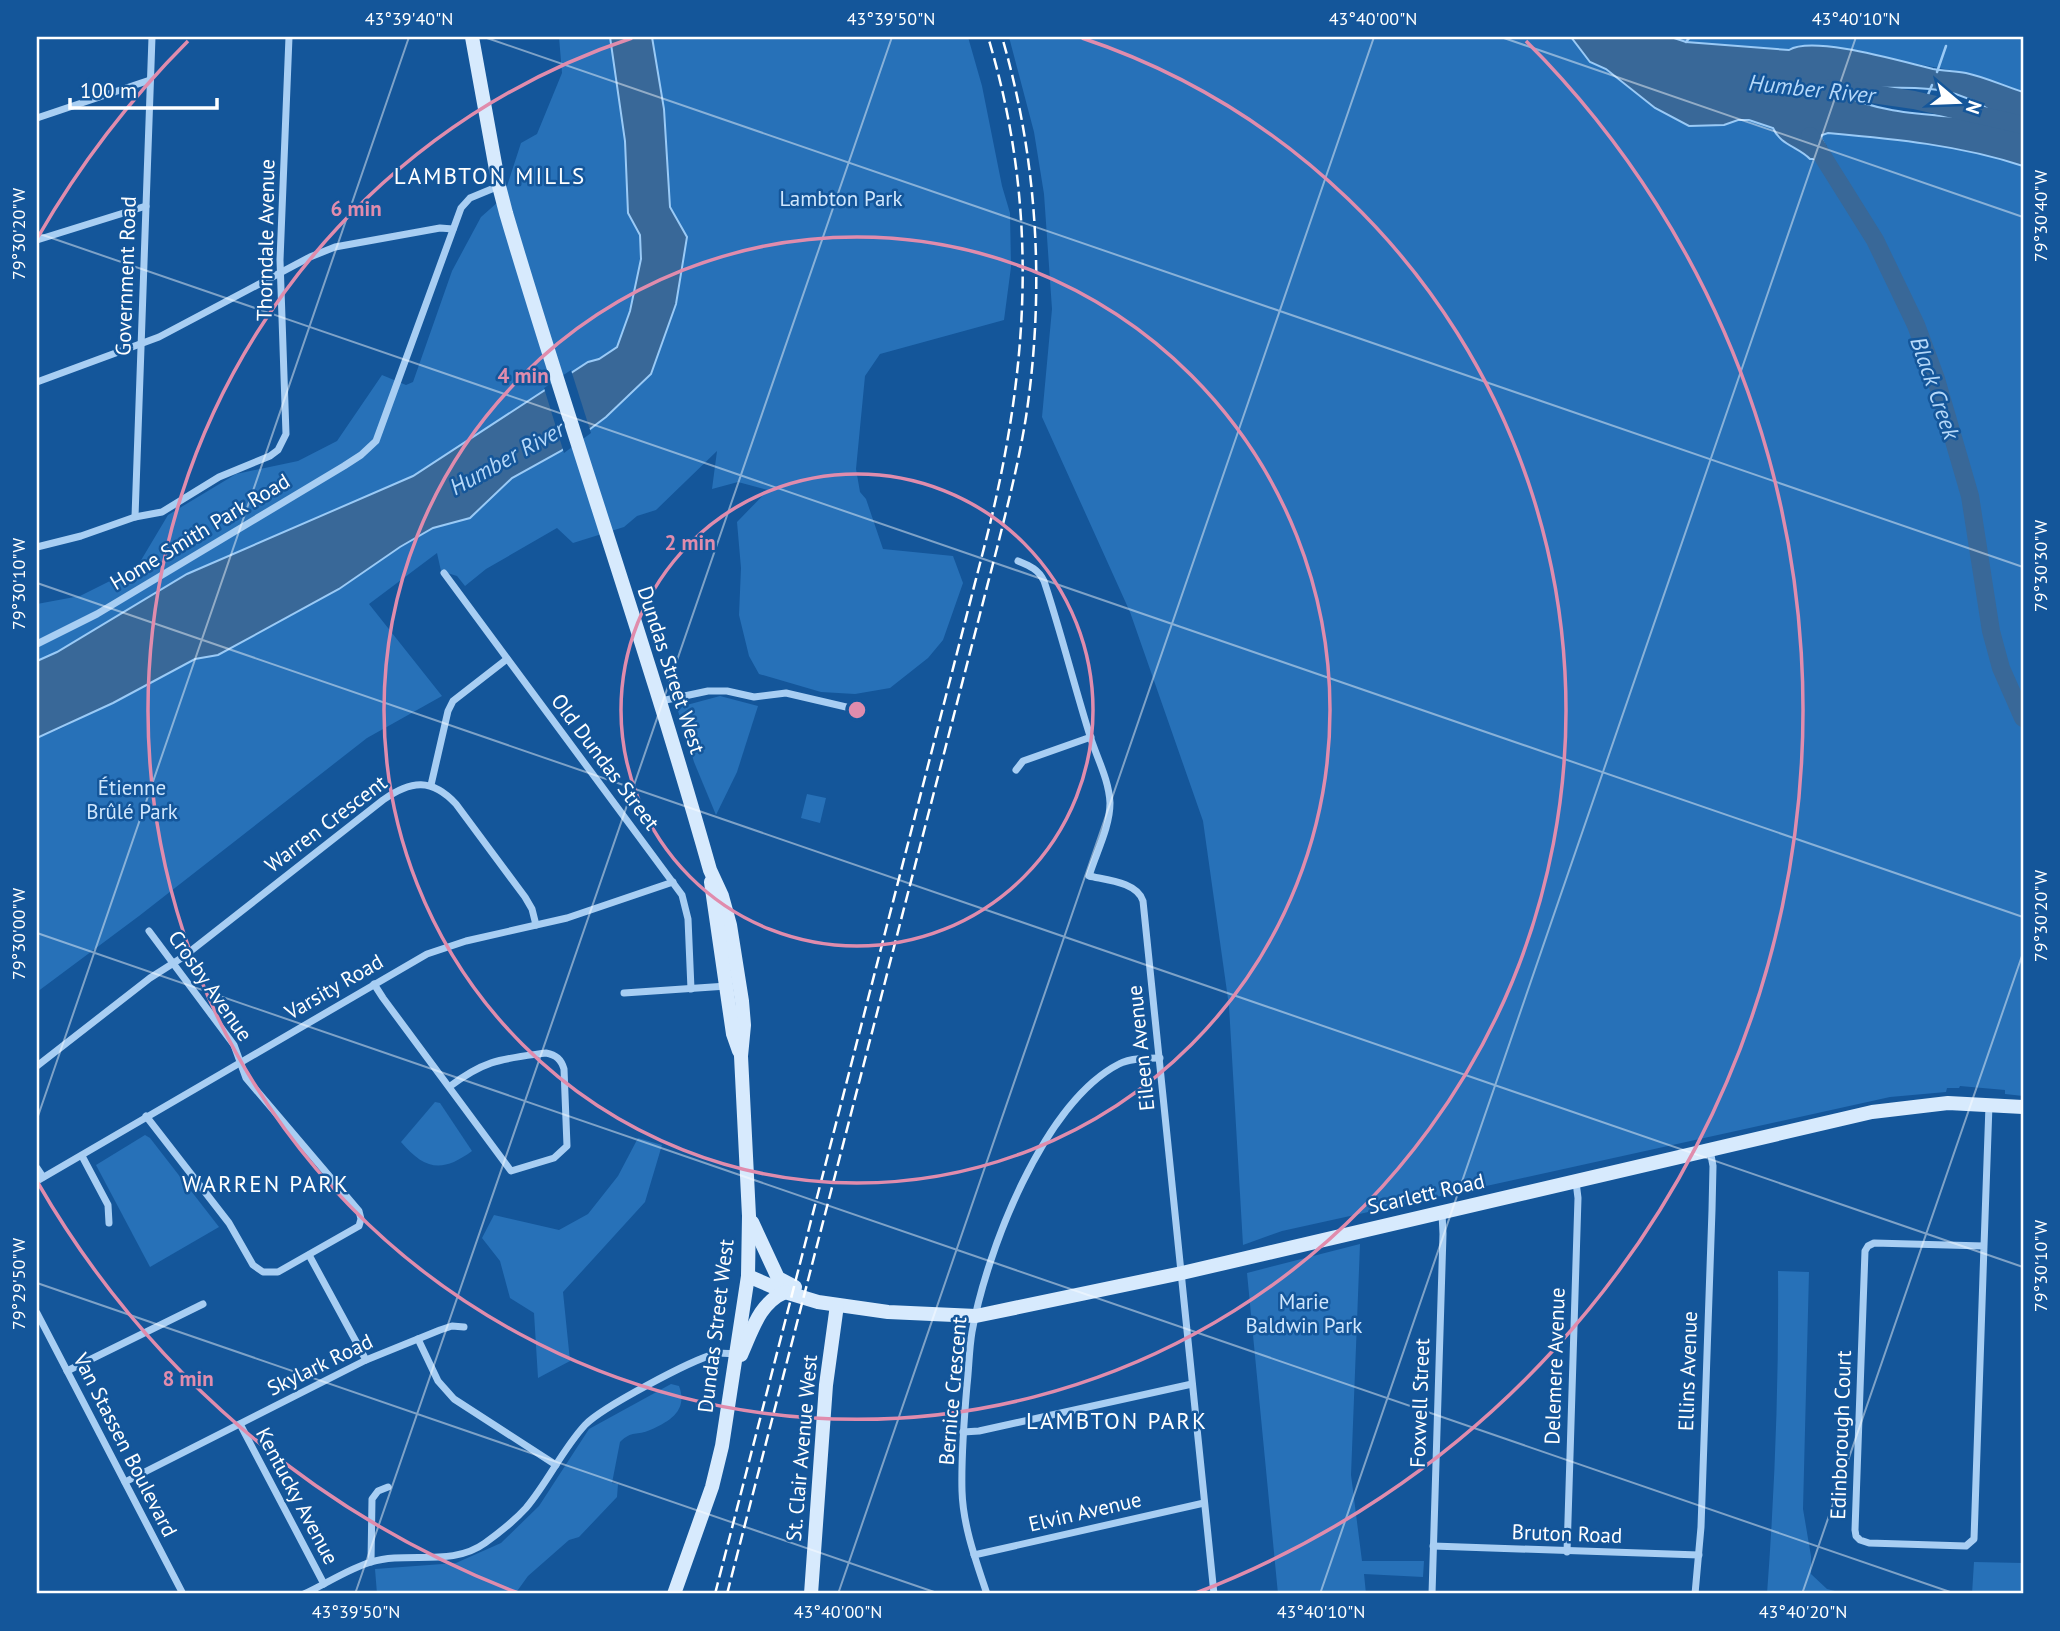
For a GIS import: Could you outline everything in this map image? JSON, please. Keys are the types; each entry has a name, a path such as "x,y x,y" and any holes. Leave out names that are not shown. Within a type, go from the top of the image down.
{"main road":[{"name":"Dundas Street West","path":"471,37 506,213 599,514 661,701 710,870 712,902 734,985 733,1034 741,1056 749,1216 748,1276 722,1446 712,1487 674,1594"},
{"name":"Scarlett Road","path":"748,1276 785,1292 818,1302 888,1312 976,1316 1182,1273 1896,1108 1948,1103 2023,1107"},
{"name":"Scarlett Road","path":"749,1216 778,1278 788,1285 820,1294 837,1305"},
{"path":"733,1372 760,1313 773,1297 785,1292"},
{"name":"St. Clair Avenue West","path":"811,1594 826,1385 837,1305"}],"street":[{"name":"Government Road","path":"135,517 152,37"},
{"name":"Thorndale Avenue","path":"135,517 162,512 219,477 270,456 282,444 286,434 279,272 289,37"},
{"path":"37,118 150,80"},
{"path":"37,383 142,345 279,272 335,247 440,228 453,229 464,203 499,186"},
{"path":"37,240 146,206"},
{"name":"Home Smith Park Road","path":"37,644 97,614 344,466 376,441 453,229"},
{"path":"37,547 81,536 135,517"},
{"name":"Eileen Avenue","path":"1018,561 1032,566 1044,581 1091,737 1106,777 1110,801 1109,816 1090,876 1133,888 1140,894 1160,1058 1214,1594"},
{"name":"Old Dundas Street","path":"444,573 686,903 691,989"},
{"path":"507,659 453,701 448,711 430,785 445,793 461,810 532,909 536,925"},
{"path":"661,701 708,691 727,691 754,697 786,693 859,710"},
{"path":"1016,770 1023,761 1091,737"},
{"name":"Warren Crescent","path":"37,1066 394,792 412,785 430,785"},
{"name":"Varsity Road","path":"40,1179 427,954 466,941 567,918 673,882"},
{"name":"Crosby Avenue","path":"149,931 234,1045 246,1078 360,1214 361,1221 356,1230 309,1255"},
{"path":"374,984 449,1087 511,1171 554,1158 566,1146 564,1069 562,1062 552,1054 495,1060 449,1087"},
{"path":"624,993 734,985"},
{"name":"Bernice Crescent","path":"987,1594 974,1555 962,1493 963,1432 972,1334 1005,1217 1030,1168 1082,1091 1121,1063 1160,1058"},
{"name":"Edinborough Court","path":"1984,1246 1874,1243 1868,1245 1865,1251 1855,1530 1860,1541 1966,1546 1974,1539 1990,1104"},
{"path":"146,1116 229,1223 255,1267 265,1273 275,1273 309,1255 366,1360"},
{"name":"Ellins Avenue","path":"1695,1594 1699,1555 1712,1223 1713,1166 1710,1150"},
{"path":"82,1156 108,1205 109,1223"},
{"path":"37,1168 40,1179"},
{"name":"Delemere Avenue","path":"1567,1552 1578,1198 1576,1182"},
{"name":"Foxwell Street","path":"1432,1594 1442,1212"},
{"path":"67,1371 203,1304"},
{"name":"Van Stassen Boulevard","path":"37,1313 183,1594"},
{"name":"Skylark Road","path":"125,1482 366,1360 452,1326 464,1327"},
{"path":"418,1339 438,1381 454,1399 556,1465"},
{"path":"304,1594 371,1562 456,1556 476,1548 525,1508 585,1425 599,1413 678,1369 711,1355 736,1354"},
{"path":"963,1432 979,1431 1192,1384"},
{"name":"Kentucky Avenue","path":"240,1424 324,1584"},
{"path":"371,1562 372,1499 378,1490 388,1487"},
{"name":"Elvin Avenue","path":"974,1555 1204,1503"},
{"name":"Bruton Road","path":"1433,1546 1699,1555"}],"green space":[{"path":"559,37 610,37 625,141 628,213 640,234 641,259 630,311 617,347 599,359 588,362 413,476 187,574 57,652 37,661 37,604 80,596 118,577 140,562 168,515 236,474 298,461 337,441 382,375 406,385 413,382 452,271 481,217 498,202 507,186 521,143 537,134 562,73"},
{"path":"652,37 968,37 982,86 1010,213 1011,267 1004,320 880,354 865,376 856,469 860,492 866,499 883,549 953,556 963,583 943,640 928,658 890,688 855,694 821,692 759,674 749,656 739,615 741,568 737,522 768,490 738,482 712,489 717,451 656,510 637,516 624,527 573,543 557,528 486,569 465,586 457,576 441,571 437,553 369,604 442,696 367,738 37,992 37,738 62,728 195,659 218,655 434,528 470,518 512,478 561,451 606,417 651,374 687,237 670,207 664,109"},
{"path":"1009,37 1571,37 1590,62 1606,69 1642,97 1724,125 1738,120 1760,122 1773,128 1792,148 1804,152 1827,146 1821,138 1827,133 1951,148 2023,166 2023,1096 2005,1094 2005,1090 1960,1086 1947,1088 1946,1092 1890,1097 1282,1231 1243,1245 1229,1006 1203,821 1130,612 1042,417 1052,309 1044,194 1034,132"},
{"path":"1671,37 2023,37 2023,92 1967,73 1810,45 1789,50 1686,42"},
{"path":"720,696 758,706 737,772 716,815 694,762 678,711 683,706"},
{"path":"807,794 826,798 820,823 801,818"},
{"path":"435,1102 440,1103 472,1151 452,1163 443,1165 426,1163 401,1142"},
{"path":"145,1135 219,1227 150,1267 96,1165"},
{"path":"638,1138 662,1145 645,1202 563,1292 570,1361 538,1378 534,1313 510,1298 500,1261 482,1238 494,1215 559,1230 588,1214 618,1176"},
{"name":"Marie Baldwin Park","path":"1360,1244 1351,1475 1362,1561 1424,1561 1423,1577 1364,1574 1366,1594 1278,1594 1247,1273"},
{"path":"1778,1271 1809,1272 1803,1509 1811,1556 1811,1574 1827,1589 1847,1594 1767,1594 1776,1432"},
{"path":"671,1384 679,1386 681,1394 676,1414 658,1427 628,1436 620,1442 612,1483 618,1484 617,1497 579,1537 569,1540 528,1576 515,1594 377,1594 375,1569 456,1563 501,1543 539,1506 589,1429"},
{"path":"1974,1562 2023,1563 2023,1594 1972,1594"}],"water":[{"path":"610,37 652,37 664,109 670,207 687,237 676,304 651,374 606,417 561,451 512,478 470,518 433,528 339,589 218,655 195,659 113,703 37,738 37,661 57,652 187,574 413,476 588,362 599,359 617,347 630,311 641,259 640,235 628,213 625,141"},
{"path":"1571,37 1671,37 1686,42 1789,50 1801,46 1817,46 1859,51 1933,69 1966,73 2023,92 2023,166 1951,148 1828,133 1821,138 1827,150 1816,159 1810,159 1780,138 1773,128 1749,120 1738,120 1724,125 1689,126 1655,108 1606,69 1590,62","holes":["1866,88 1919,88 1951,93 1982,105 1998,116 1988,120 1911,113 1874,106 1838,93"]}],"pier":[{"path":"571,370 591,433 564,453 544,388"}],"waterway":[{"path":"1686,42 1690,37"},
{"path":"1937,72 1946,46"},
{"path":"1925,102 1932,85"},
{"name":"Humber River","path":"1831,88 1914,100 2023,125"},
{"name":"Black Creek","path":"1810,136 1875,240 1916,325 1936,379 1970,496 1991,631 2001,668 2023,718"}],"railway":[{"path":"715,1594 1000,480 1019,353 1023,290 1022,228 1016,165 1005,101 988,37"},
{"path":"727,1594 997,548 1026,417 1035,322 1035,226 1024,131 1002,37"}],"district":[{"name":"LAMBTON MILLS","path":"490,176"},
{"name":"WARREN PARK","path":"266,1184"},
{"name":"LAMBTON PARK","path":"1117,1421"}],"park label":[{"name":"Lambton Park","path":"841,199"},
{"name":"Étienne Brûlé Park","path":"132,800"}]}
